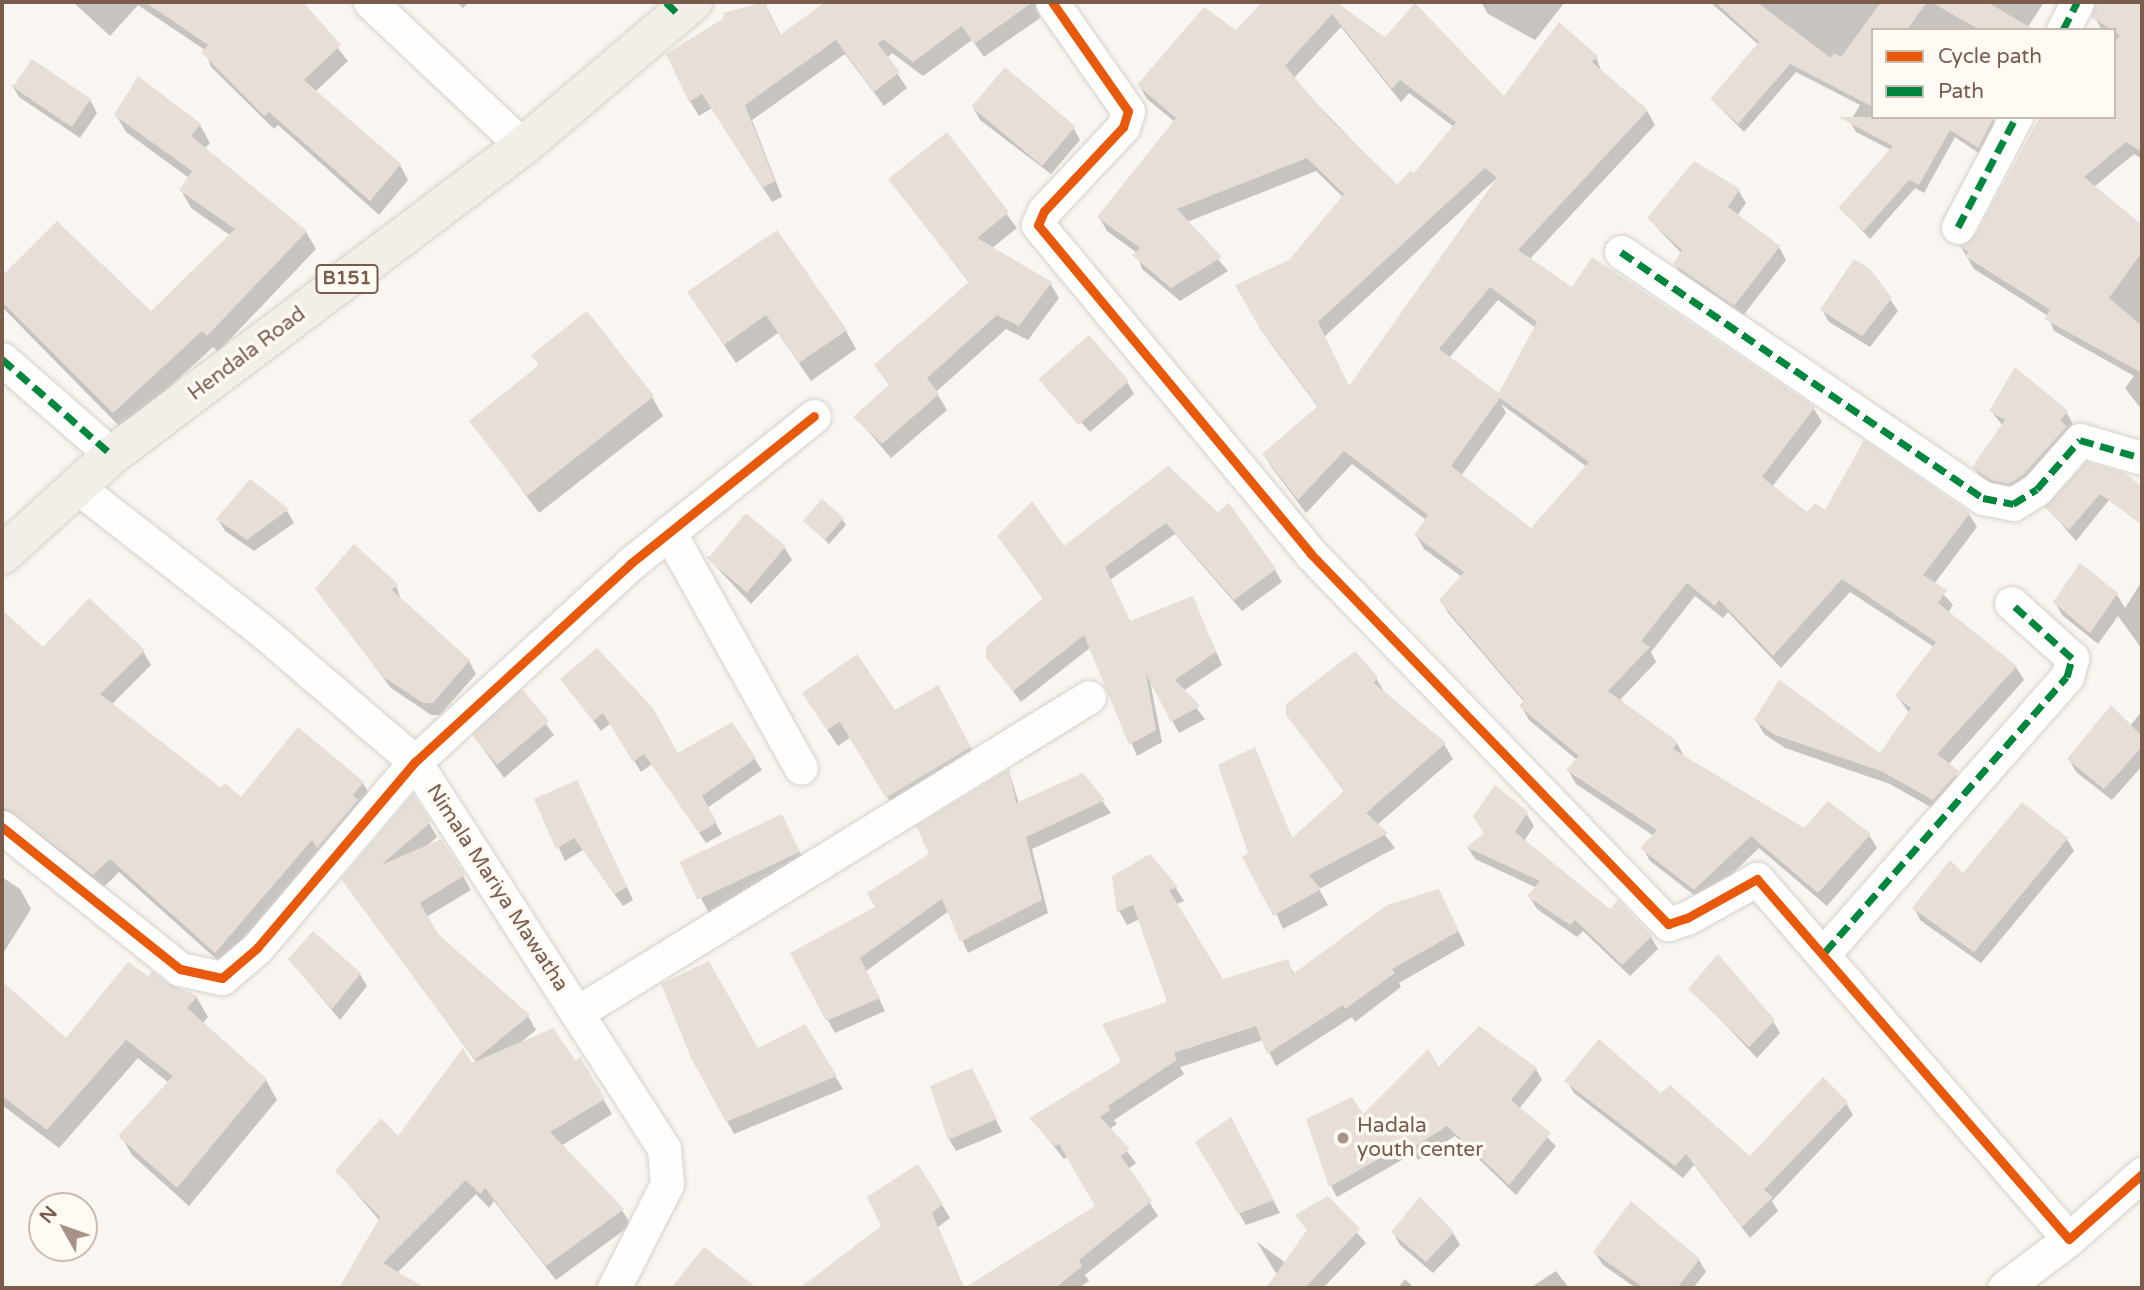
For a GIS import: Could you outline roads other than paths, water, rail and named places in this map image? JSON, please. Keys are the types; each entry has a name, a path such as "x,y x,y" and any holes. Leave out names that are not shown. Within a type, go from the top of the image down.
{"main road":[{"name":"Hendala Road","path":"2,555 76,485 112,456 523,146 679,6"}],"street":[{"path":"370,2 523,146"},
{"path":"1052,2 1128,111 1123,127 1044,211 1038,225 1310,553 1652,911 1668,924 1686,918 1757,879 1825,953 2068,1239"},
{"path":"2064,28 2077,2"},
{"path":"1958,227 2015,119"},
{"path":"1621,252 1983,498 2013,504 2037,489 2080,440 2142,458"},
{"path":"2,359 112,456"},
{"path":"2,827 180,969 222,978 257,948 415,762 670,532 814,416"},
{"name":"Nimala Mariya Mawatha","path":"76,485 261,631 415,762 664,1149 667,1184 614,1288"},
{"path":"670,532 801,768"},
{"path":"1825,953 2067,677 2072,658 2011,603"},
{"path":"578,1012 1088,697"},
{"path":"2004,1288 2068,1239 2142,1174"}],"place":[{"name":"Hadala youth center","path":"1343,1138"}]}
